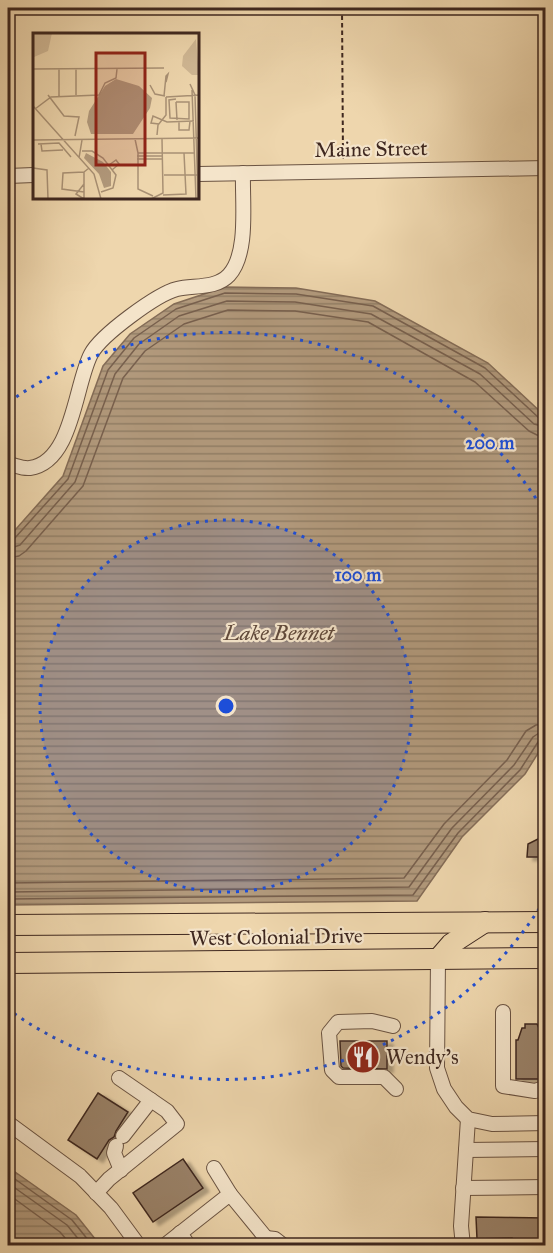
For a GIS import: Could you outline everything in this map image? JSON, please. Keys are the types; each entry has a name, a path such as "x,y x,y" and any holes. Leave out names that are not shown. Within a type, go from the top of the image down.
{"highway":[{"path":"438,959 451,944 485,922"},
{"name":"West Colonial Drive","path":"8,925 546,922"},
{"name":"West Colonial Drive","path":"8,963 546,958"}],"street":[{"name":"Maine Street","path":"200,174 546,168"},
{"path":"8,465 27,469 42,466 52,455 70,423 91,354 103,339 160,295 177,289 214,284 228,276 239,257 242,234 243,173"},
{"path":"8,176 33,175"},
{"path":"438,959 437,1068 444,1089 456,1107 468,1119 492,1124 546,1123"},
{"path":"503,1012 503,1086 536,1091 546,1085"},
{"path":"393,1026 372,1021 338,1022 329,1033 332,1070 339,1077 384,1077 396,1089"},
{"path":"96,1193 177,1124 167,1111 119,1078"},
{"path":"121,1170 114,1153 119,1141 151,1100"},
{"path":"463,1245 461,1226 468,1119"},
{"path":"8,1124 80,1176 111,1209 139,1245"},
{"path":"466,1150 546,1149"},
{"path":"214,1168 265,1242 276,1239 284,1245"},
{"path":"463,1188 546,1187"},
{"path":"164,1245 230,1194"},
{"path":"180,1233 189,1245"}],"path":[{"path":"342,8 343,171"}],"water":[{"name":"Lake Bennet","path":"225,287 296,288 375,301 488,363 545,416 545,742 525,774 462,837 417,901 8,905 8,538 63,476 103,366 130,334 174,304"},
{"path":"8,1167 76,1215 100,1245 8,1245"}],"building":[{"path":"546,835 546,857 527,857 528,844"},
{"path":"525,1024 537,1024 542,1035 544,1076 540,1079 516,1079 516,1040 522,1028 525,1028"},
{"path":"340,1041 387,1041 387,1069 343,1068"},
{"path":"98,1093 128,1112 114,1137 109,1140 97,1159 68,1140"},
{"path":"183,1159 203,1188 153,1222 133,1193"},
{"path":"476,1217 546,1218 546,1245 512,1245 512,1238 477,1239"}],"place":[{"name":"Wendy's","path":"363,1057"}]}
